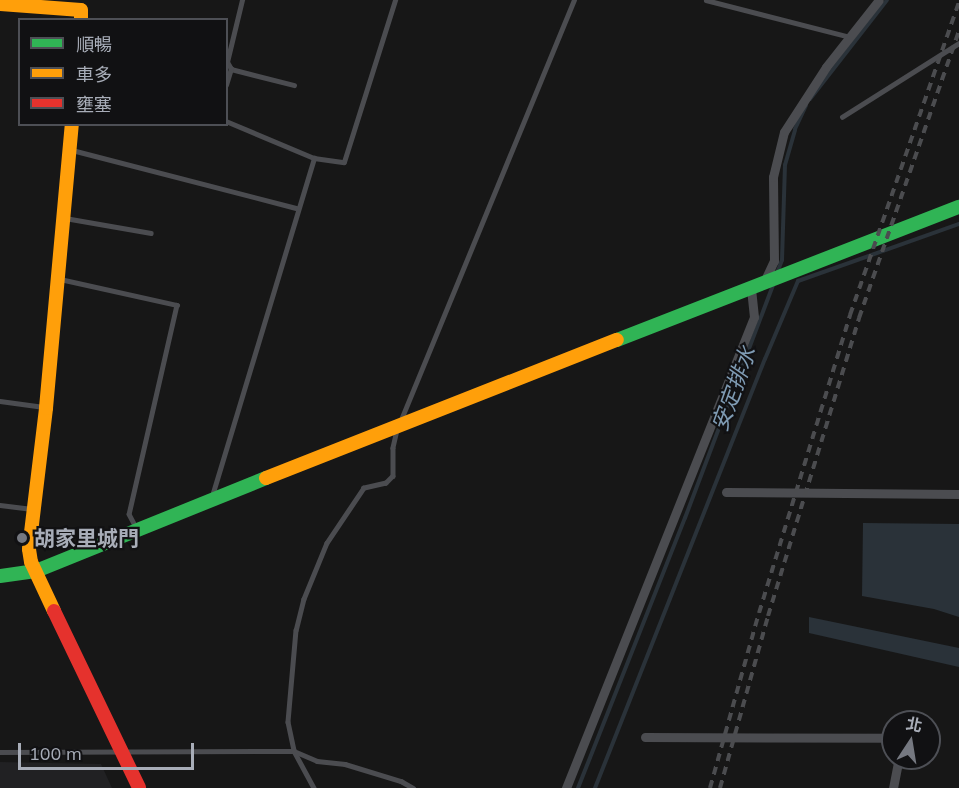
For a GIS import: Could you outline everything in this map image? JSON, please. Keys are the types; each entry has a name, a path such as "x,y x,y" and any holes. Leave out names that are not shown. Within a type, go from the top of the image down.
{"street":[{"path":"767,281 774,261 773,177 784,132 825,67 879,0"},
{"path":"0,4 82,10"},
{"path":"72,126 46,408 32,509 29,549 36,571 139,788"},
{"path":"0,576 36,571 398,425 959,207"},
{"path":"566,788 753,317 751,287"},
{"path":"726,492 959,494"},
{"path":"645,737 881,738"},
{"path":"893,788 896,770"}],"lane":[{"path":"228,58 242,0"},
{"path":"228,122 314,158 344,162 395,0"},
{"path":"314,788 294,751 288,722 296,630 304,599 327,543 364,488 386,483 393,476 393,448 398,425 574,0"},
{"path":"706,0 850,37"},
{"path":"842,117 959,43"},
{"path":"228,64 231,69 294,85"},
{"path":"228,79 231,69"},
{"path":"69,149 297,208"},
{"path":"210,501 314,158"},
{"path":"63,217 151,233"},
{"path":"58,278 177,304 129,514 138,531"},
{"path":"0,401 46,408"},
{"path":"0,506 32,509"},
{"path":"0,752 294,751 316,761 345,764 402,781 413,788"}],"shaded area":[{"path":"863,523 959,524 959,617 934,609 862,596"},
{"path":"809,617 959,648 959,667 809,633"},
{"path":"0,762 101,764 112,788 0,788"}],"waterway":[{"name":"安定排水","path":"810,99 887,0"},
{"name":"安定排水","path":"777,273 782,260 785,165 795,129 806,105"},
{"path":"595,788 798,281 959,224"},
{"name":"安定排水","path":"578,788 685,518 774,283"}],"railway":[{"path":"710,788 759,613 850,315 959,2"},
{"path":"720,788 768,616 859,318 959,31"}],"traffic: fast":[{"path":"617,340 959,207"},
{"path":"0,576 36,571 266,478"}],"traffic: slow":[{"path":"0,4 81,10 81,18"},
{"path":"54,611 31,562 29,549 46,408 72,126"},
{"path":"266,478 617,340"}],"traffic: jam":[{"path":"54,611 139,788"}],"place":[{"name":"胡家里城門","path":"22,538"}]}
